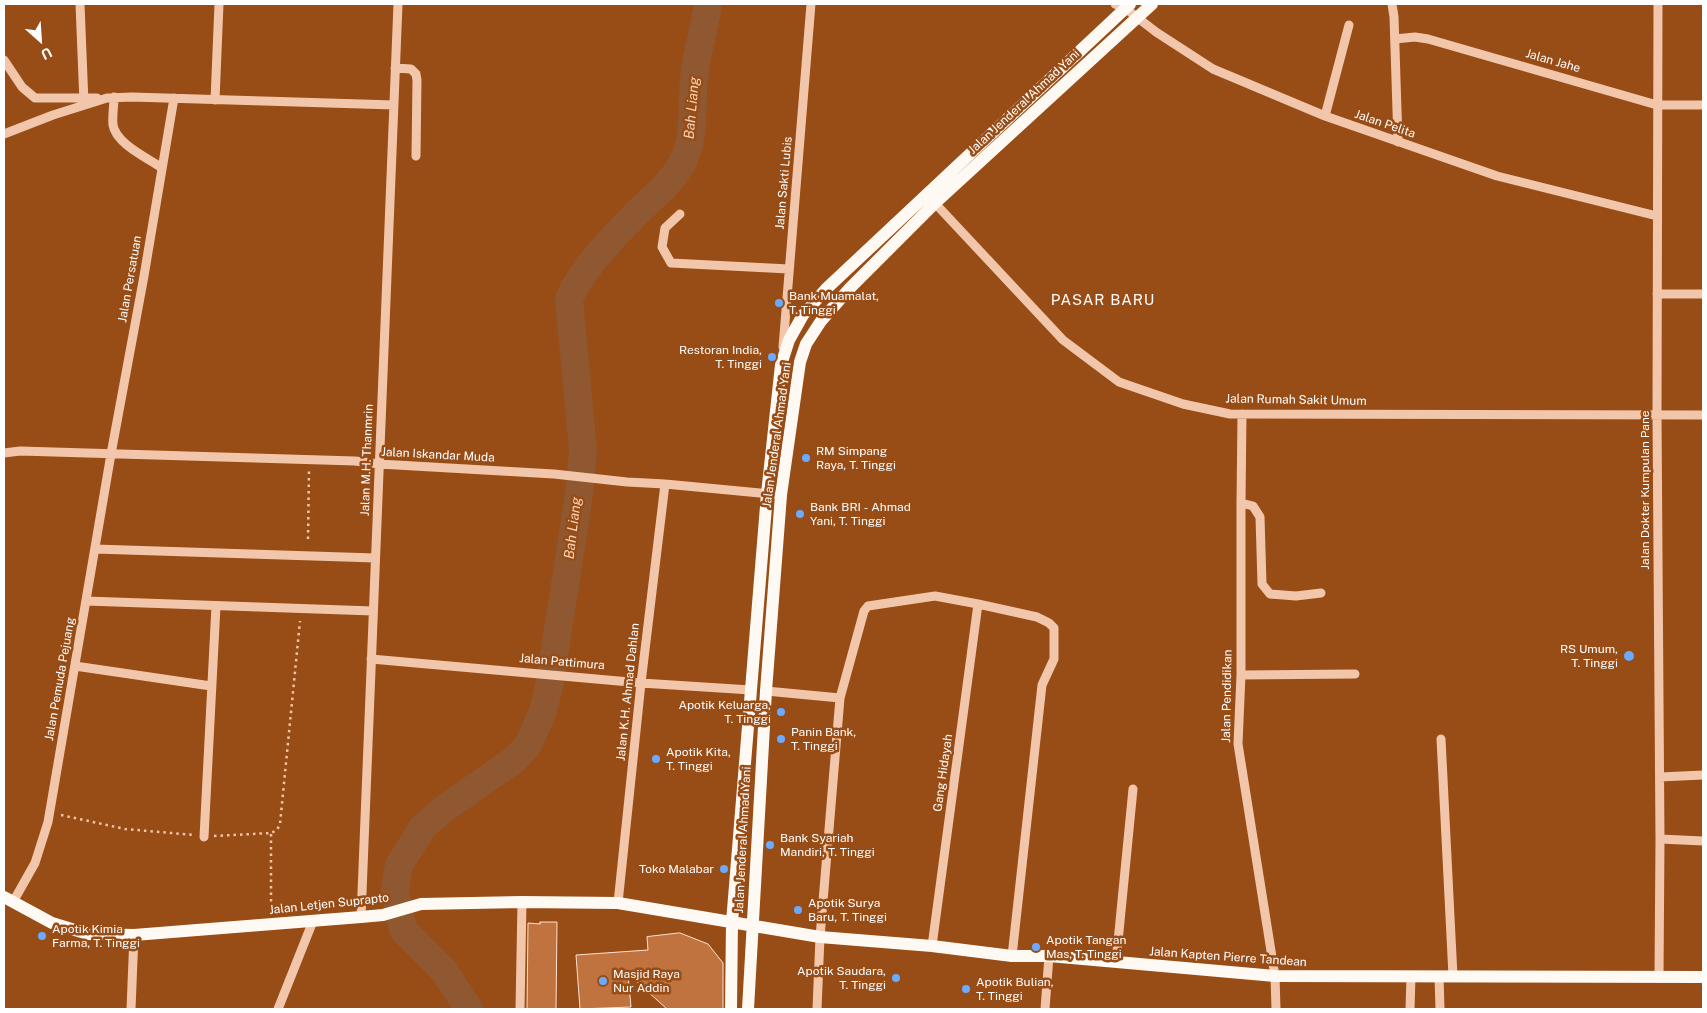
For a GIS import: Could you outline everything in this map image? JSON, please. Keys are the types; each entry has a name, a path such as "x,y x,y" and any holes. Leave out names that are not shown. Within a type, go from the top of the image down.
{"main road":[{"name":"Jalan Jenderal Ahmad Yani","path":"731,1009 732,922 767,494 781,365 789,340 803,314 826,289 1152,4"},
{"name":"Jalan Jenderal Ahmad Yani","path":"748,1009 766,692 781,495 800,362 806,344 821,320 931,199 1124,5"},
{"name":"Jalan Letjen Suprapto","path":"9,900 52,923 88,934 134,935 361,917 383,915 421,904 522,902 618,903 752,926"},
{"name":"Jalan Kapten Pierre Tandean","path":"752,926 820,937 932,946 1012,956 1049,956 1275,976 1703,977"}],"street":[{"path":"80,4 84,102"},
{"path":"215,100 219,4"},
{"name":"Jalan M.H. Thanmrin","path":"361,917 398,4"},
{"name":"Jalan Sakti Lubis","path":"781,365 811,4"},
{"path":"1392,4 1398,142"},
{"name":"Jalan Dokter Kumpulan Pane","path":"1658,4 1657,415 1660,777 1658,977"},
{"name":"Jalan Pelita","path":"1124,5 1136,18 1213,69 1325,116 1497,176 1657,216"},
{"path":"1325,116 1349,25"},
{"name":"Jalan Jahe","path":"1395,39 1415,37 1428,39 1658,105 1703,105"},
{"path":"4,60 22,87 35,98 84,102"},
{"path":"395,68 411,69 416,74 416,156"},
{"path":"111,97 113,125 117,136 162,168"},
{"path":"4,134 84,102 111,97 173,103 215,100 394,105"},
{"name":"Jalan Persatuan","path":"111,454 173,103"},
{"name":"Jalan Rumah Sakit Umum","path":"931,199 1063,340 1119,382 1183,404 1230,414 1703,415"},
{"path":"680,214 666,228 662,247 671,263 789,269"},
{"path":"1657,294 1703,294"},
{"name":"Jalan Pendidikan","path":"1242,414 1240,503 1241,675 1238,744 1275,976 1276,1009"},
{"name":"Jalan Iskandar Muda","path":"4,452 355,462 554,474 781,495"},
{"name":"Jalan Pemuda Pejuang","path":"9,900 35,863 48,822 111,454"},
{"name":"Jalan K.H. Ahmad Dahlan","path":"618,903 641,682 665,484"},
{"path":"1240,503 1254,506 1260,517 1262,584 1270,594 1296,596 1321,592"},
{"path":"95,549 375,558"},
{"path":"818,1009 820,937 840,698 864,611 868,606 935,596 1037,617 1054,628 1054,659 1042,685 1012,956"},
{"path":"86,601 373,611"},
{"name":"Gang Hidayah","path":"932,946 978,604"},
{"path":"204,836 216,606"},
{"name":"Jalan Pattimura","path":"371,659 751,690"},
{"path":"75,666 211,686"},
{"path":"1241,675 1355,674"},
{"path":"766,692 840,698"},
{"path":"1441,739 1453,976"},
{"path":"1660,777 1703,775"},
{"path":"1116,962 1133,789"},
{"path":"1660,839 1703,841"},
{"path":"520,1009 522,902"},
{"path":"278,1009 313,920"},
{"path":"131,1009 134,935"},
{"path":"1045,1009 1049,956"},
{"path":"1410,1009 1411,976"},
{"path":"1438,976 1440,1009"}],"path":[{"path":"308,539 309,460"},
{"path":"50,813 125,829 204,836 272,833 277,830 280,824 301,608"},
{"path":"271,908 272,833"}],"building":[{"path":"540,922 557,922 556,1009 527,1009 528,923 540,924"},
{"path":"680,933 708,944 723,963 723,1009 667,1009 628,974 631,1007 580,1009 576,955 648,950 647,937"}],"waterway":[{"name":"Bah Liang","path":"469,1009 444,971 403,930 395,890 399,865 423,827 445,808 514,760 528,745 542,714 549,687 570,553 579,494 583,450 569,299 597,256 638,211 671,180 686,155 691,134 695,69 708,4"}],"place":[{"name":"Bank Muamalat, T. Tinggi","path":"779,303"},
{"name":"Restoran India, T. Tinggi","path":"772,357"},
{"name":"RM Simpang Raya, T. Tinggi","path":"806,458"},
{"name":"Bank BRI - Ahmad Yani, T. Tinggi","path":"800,514"},
{"name":"RS Umum, T. Tinggi","path":"1629,656"},
{"name":"Apotik Keluarga, T. Tinggi","path":"781,712"},
{"name":"Panin Bank, T. Tinggi","path":"781,739"},
{"name":"Apotik Kita, T. Tinggi","path":"656,759"},
{"name":"Bank Syariah Mandiri, T. Tinggi","path":"770,845"},
{"name":"Toko Malabar","path":"724,869"},
{"name":"Apotik Surya Baru, T. Tinggi","path":"798,910"},
{"name":"Apotik Kimia Farma, T. Tinggi","path":"42,936"},
{"name":"Apotik Tangan Mas, T. Tinggi","path":"1036,947"},
{"name":"Apotik Saudara, T. Tinggi","path":"896,978"},
{"name":"Masjid Raya Nur Addin","path":"603,981"},
{"name":"Apotik Bulian, T. Tinggi","path":"966,989"}],"district":[{"name":"PASAR BARU","path":"1103,300"}]}
